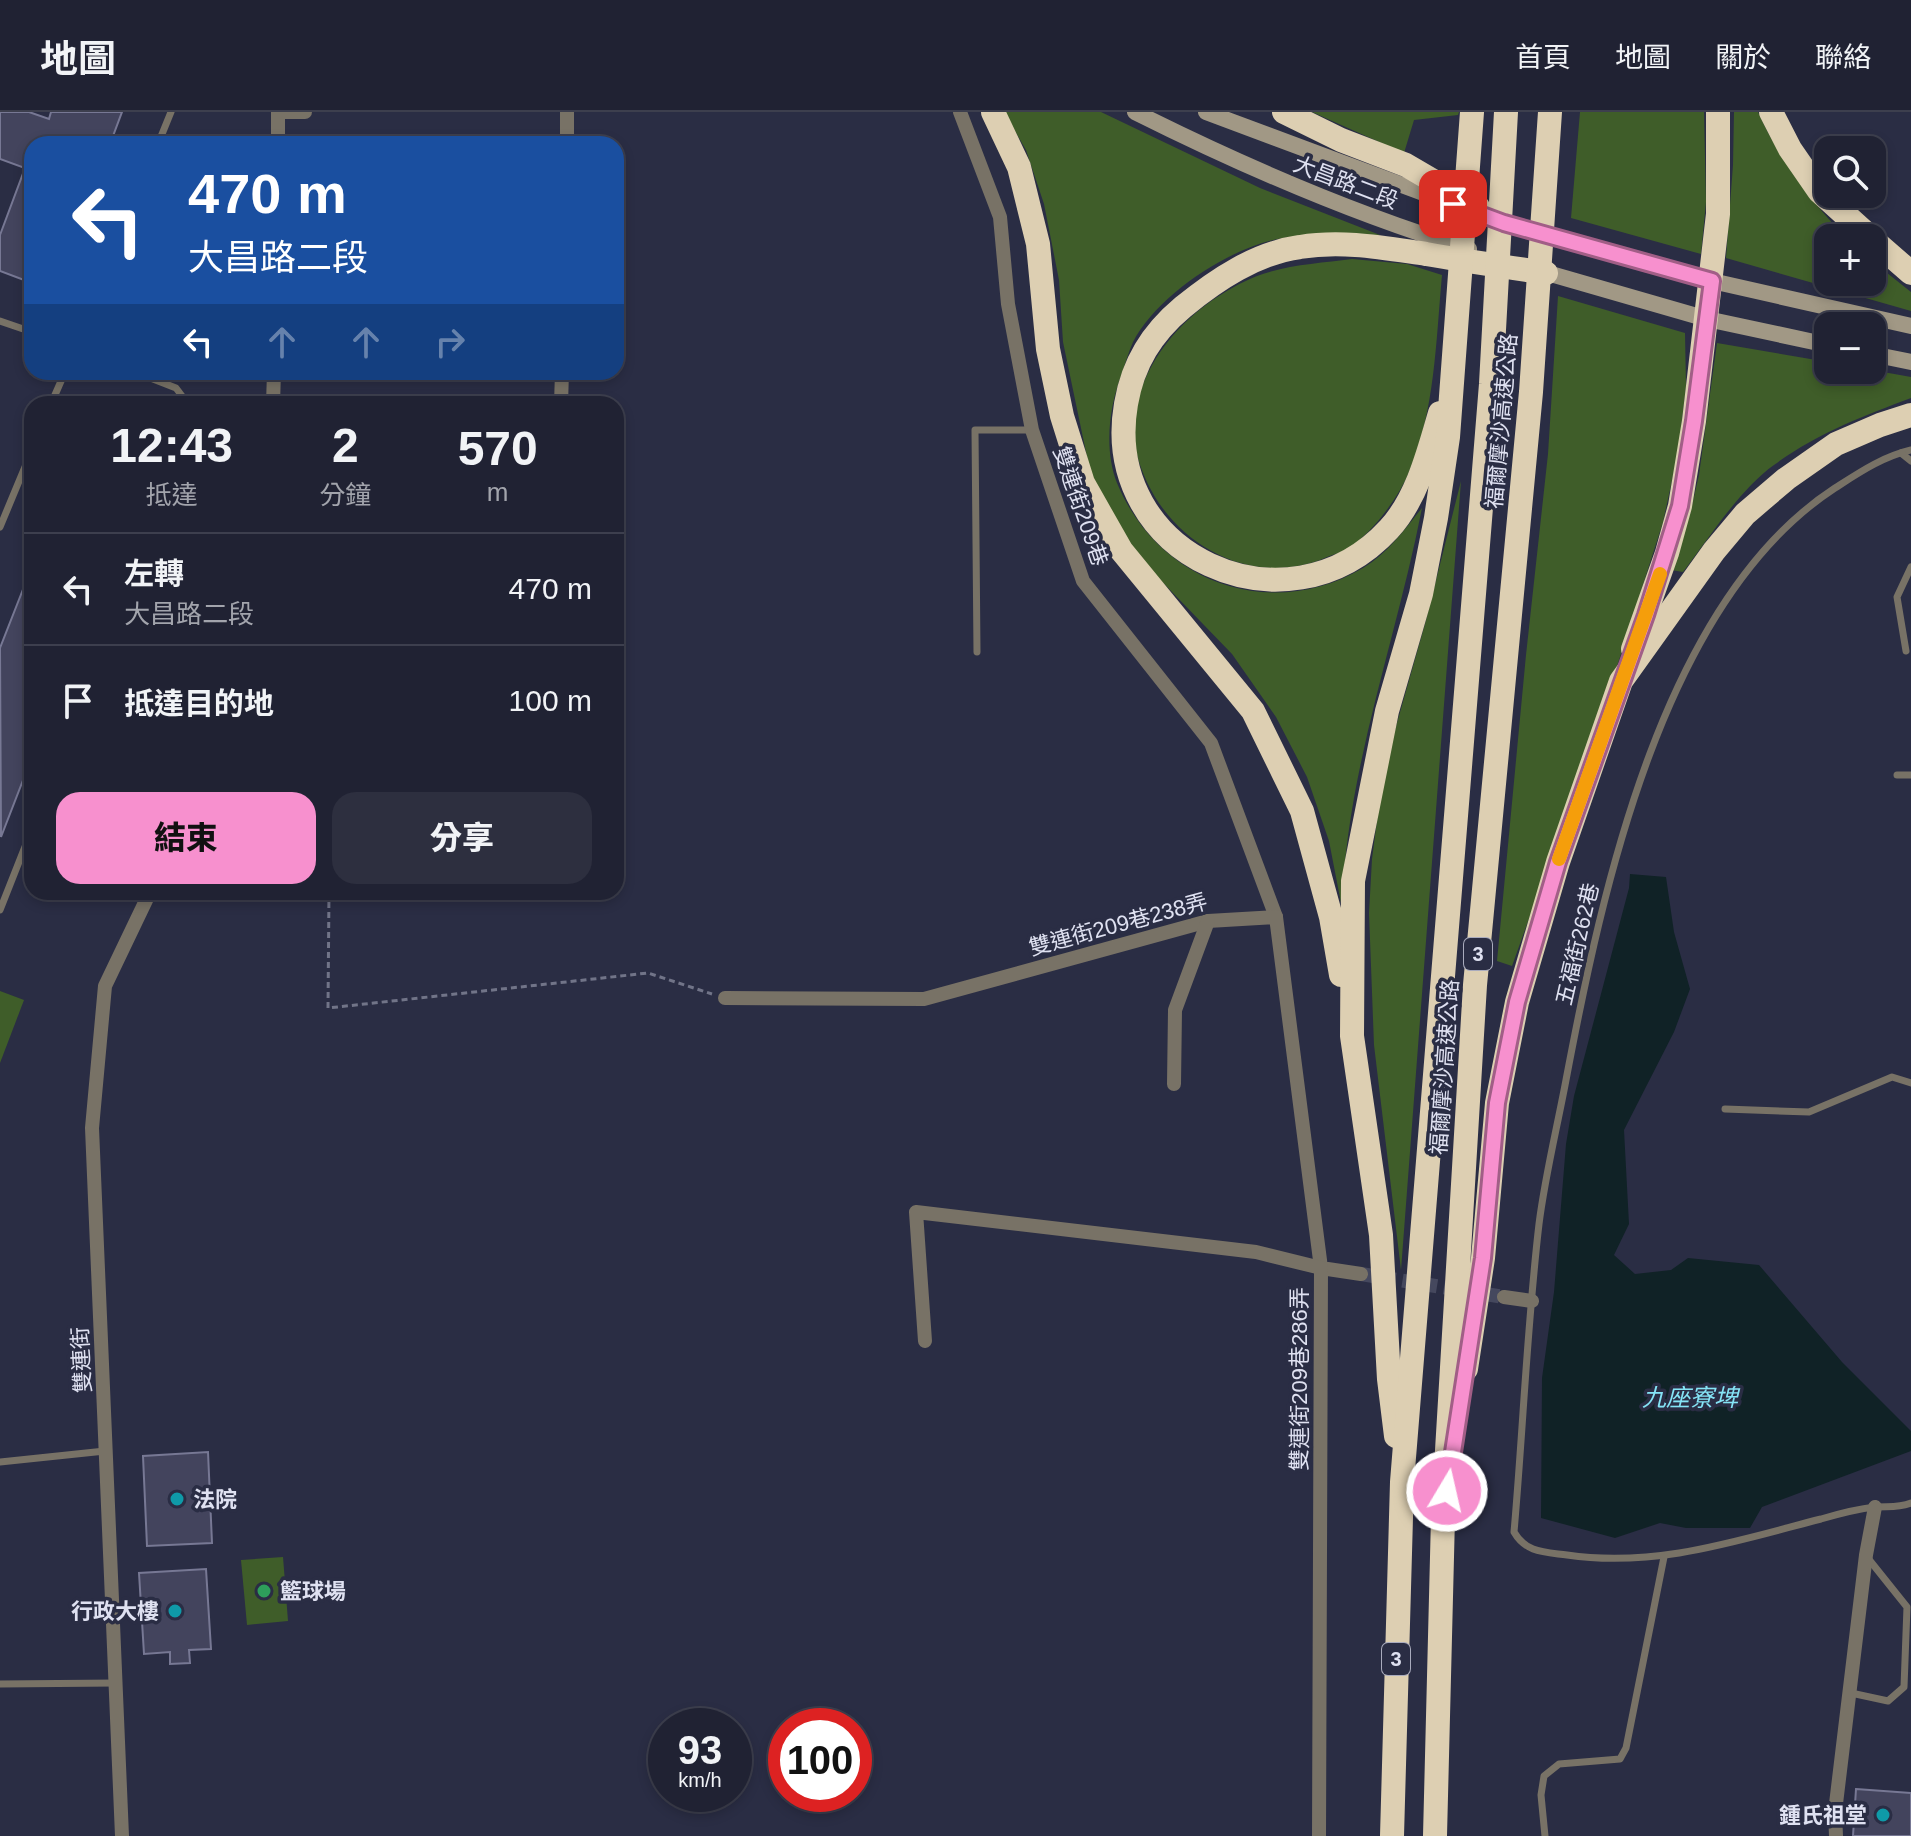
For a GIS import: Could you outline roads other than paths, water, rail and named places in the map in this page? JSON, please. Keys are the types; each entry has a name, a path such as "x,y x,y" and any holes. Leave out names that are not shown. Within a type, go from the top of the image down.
{"highway":[{"path":"993,112 1019,167 1038,244 1048,349 1062,416 1083,483 1121,550 1253,711 1302,811 1331,917 1352,1036 1381,1235 1389,1379 1402,1482"},
{"path":"1284,112 1341,140 1406,165 1504,223"},
{"path":"1352,1036 1353,881 1380,741 1421,594 1436,518 1448,437 1472,112"},
{"path":"1443,1517 1483,1258 1497,1103 1517,1002 1558,862 1651,603 1680,506 1712,281 1718,214 1718,112"},
{"path":"1771,112 1790,149 1819,191 1855,224"},
{"name":"福爾摩沙高速公路","path":"1392,1836 1402,1482 1491,384 1505,118"},
{"name":"福爾摩沙高速公路","path":"1435,1836 1443,1517 1475,985 1531,392 1548,124"},
{"path":"1453,365 1413,491 1390,528 1352,560 1308,577 1276,580 1247,578 1215,569 1190,556 1163,533 1134,489 1125,459 1123,423 1128,391 1149,342 1164,323 1222,277 1266,256 1297,247 1328,244 1379,246 1546,273"},
{"path":"1886,252 1911,273"},
{"path":"1621,681 1714,551 1745,514 1786,479 1836,444 1911,415"}],"main road":[{"name":"大昌路二段","path":"1135,112 1276,179 1423,235 1707,319 1814,342"},
{"name":"大昌路二段","path":"1206,112 1504,223 1712,281 1911,326"},
{"path":"1886,357 1911,362"}],"street":[{"path":"278,136 278,112 305,112"},
{"path":"567,112 567,136"},
{"name":"雙連街209巷","path":"960,112 1000,217 1008,304 1032,430 1083,581 1211,743 1276,917"},
{"name":"雙連街","path":"122,1836 92,1128 105,986 143,900"},
{"path":"1276,917 1321,1268 1361,1274"},
{"name":"雙連街209巷238弄","path":"725,998 924,999 1208,921 1276,917"},
{"path":"1174,1084 1175,1010 1208,921"},
{"name":"雙連街209巷286弄","path":"925,1341 916,1212 1256,1252 1321,1268 1319,1836"},
{"path":"1504,1297 1532,1301"},
{"path":"1836,1836 1835,1812 1866,1555 1875,1507"}],"lane":[{"path":"161,136 171,112"},
{"path":"0,321 24,329"},
{"path":"156,380 176,388 182,396"},
{"path":"977,652 975,430 1032,430"},
{"name":"五福街262巷","path":"1664,1557 1598,1559 1535,1551 1521,1544 1514,1532 1539,1222 1588,965 1635,790 1679,685 1710,627 1775,537 1807,506 1870,465 1911,450"},
{"path":"1901,453 1911,461"},
{"path":"0,527 24,469"},
{"path":"1906,651 1897,597 1911,567"},
{"path":"1897,775 1911,775"},
{"path":"0,910 24,849"},
{"path":"1725,1109 1809,1112 1892,1077 1911,1083"},
{"path":"0,1462 107,1451"},
{"path":"1545,1836 1541,1795 1544,1776 1559,1764 1620,1759 1626,1748 1664,1557 1768,1535 1875,1507 1898,1508 1911,1503"},
{"path":"1851,1693 1888,1701 1904,1687 1907,1607 1866,1555"},
{"path":"0,1684 116,1683"}],"water":[{"name":"九座寮埤","path":"1630,874 1666,877 1674,932 1690,989 1674,1032 1624,1130 1629,1224 1614,1255 1635,1274 1671,1270 1688,1258 1759,1265 1842,1362 1911,1431 1911,1451 1762,1507 1750,1528 1686,1528 1660,1523 1615,1538 1541,1518 1542,1378 1554,1292 1566,1144 1574,1096 1629,888"}],"tunnel":[{"path":"1361,1274 1504,1297"}],"place":[{"name":"法院","path":"177,1499"},
{"name":"籃球場","path":"264,1591"},
{"name":"行政大樓","path":"175,1611"},
{"name":"鍾氏祖堂","path":"1883,1815"}]}
